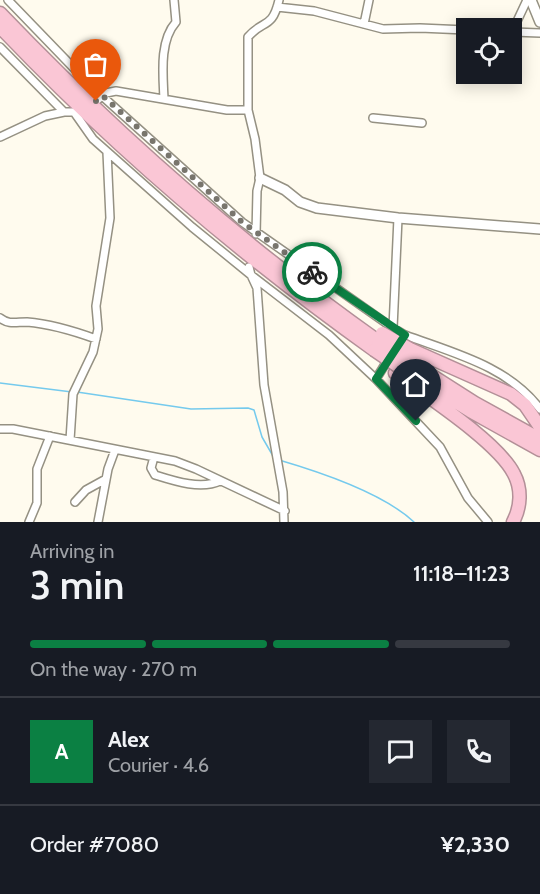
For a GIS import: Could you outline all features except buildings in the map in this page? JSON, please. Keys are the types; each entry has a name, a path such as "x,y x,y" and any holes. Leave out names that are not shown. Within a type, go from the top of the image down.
{"highway":[{"path":"0,13 135,145 210,212 292,278 379,341 505,460 514,473 519,491 519,505 513,522"},
{"path":"0,27 129,154 204,220 274,277 379,341 403,362 470,411 540,450"},
{"path":"403,362 511,394 539,418"},
{"path":"403,362 540,439"}],"street":[{"path":"8,0 147,138 379,341"},
{"path":"164,99 163,61 168,38 176,22 174,0"},
{"path":"364,24 369,0"},
{"path":"529,0 540,22"},
{"path":"519,18 529,0"},
{"path":"256,234 257,191 260,178 255,139 248,110 248,37 255,30 269,23 278,4 383,29 456,30"},
{"path":"522,32 540,33"},
{"path":"0,47 64,112"},
{"path":"96,101 106,93 116,91 227,110 248,110"},
{"path":"0,137 45,116 75,110 93,140 328,334 376,379 440,447 468,498 484,520"},
{"path":"373,118 422,123"},
{"path":"70,440 74,390 93,352 99,322 96,306 110,218 107,152"},
{"path":"260,178 308,205 398,218 540,229"},
{"path":"379,341 398,218"},
{"path":"250,271 257,288 264,385 285,511 284,522"},
{"path":"0,318 8,323 25,322 67,328 96,339"},
{"path":"379,341 405,335 489,367 520,386 539,418"},
{"path":"376,379 405,335"},
{"path":"0,429 13,429 175,461 285,511"},
{"path":"29,522 37,503 37,469 50,436"},
{"path":"98,522 110,460 115,450"},
{"path":"154,457 151,468 155,475 204,485 220,481"},
{"path":"75,502 86,490 106,478"}],"waterway":[{"path":"0,383 72,392"},
{"path":"77,392 191,409 248,408 254,410 262,437 273,456"},
{"path":"279,460 332,477 368,493 386,502 414,522"}],"way so far":[{"path":"96,101 103,96 242,222 312,272"}],"route":[{"path":"312,272 405,335 376,379 416,421"}]}
